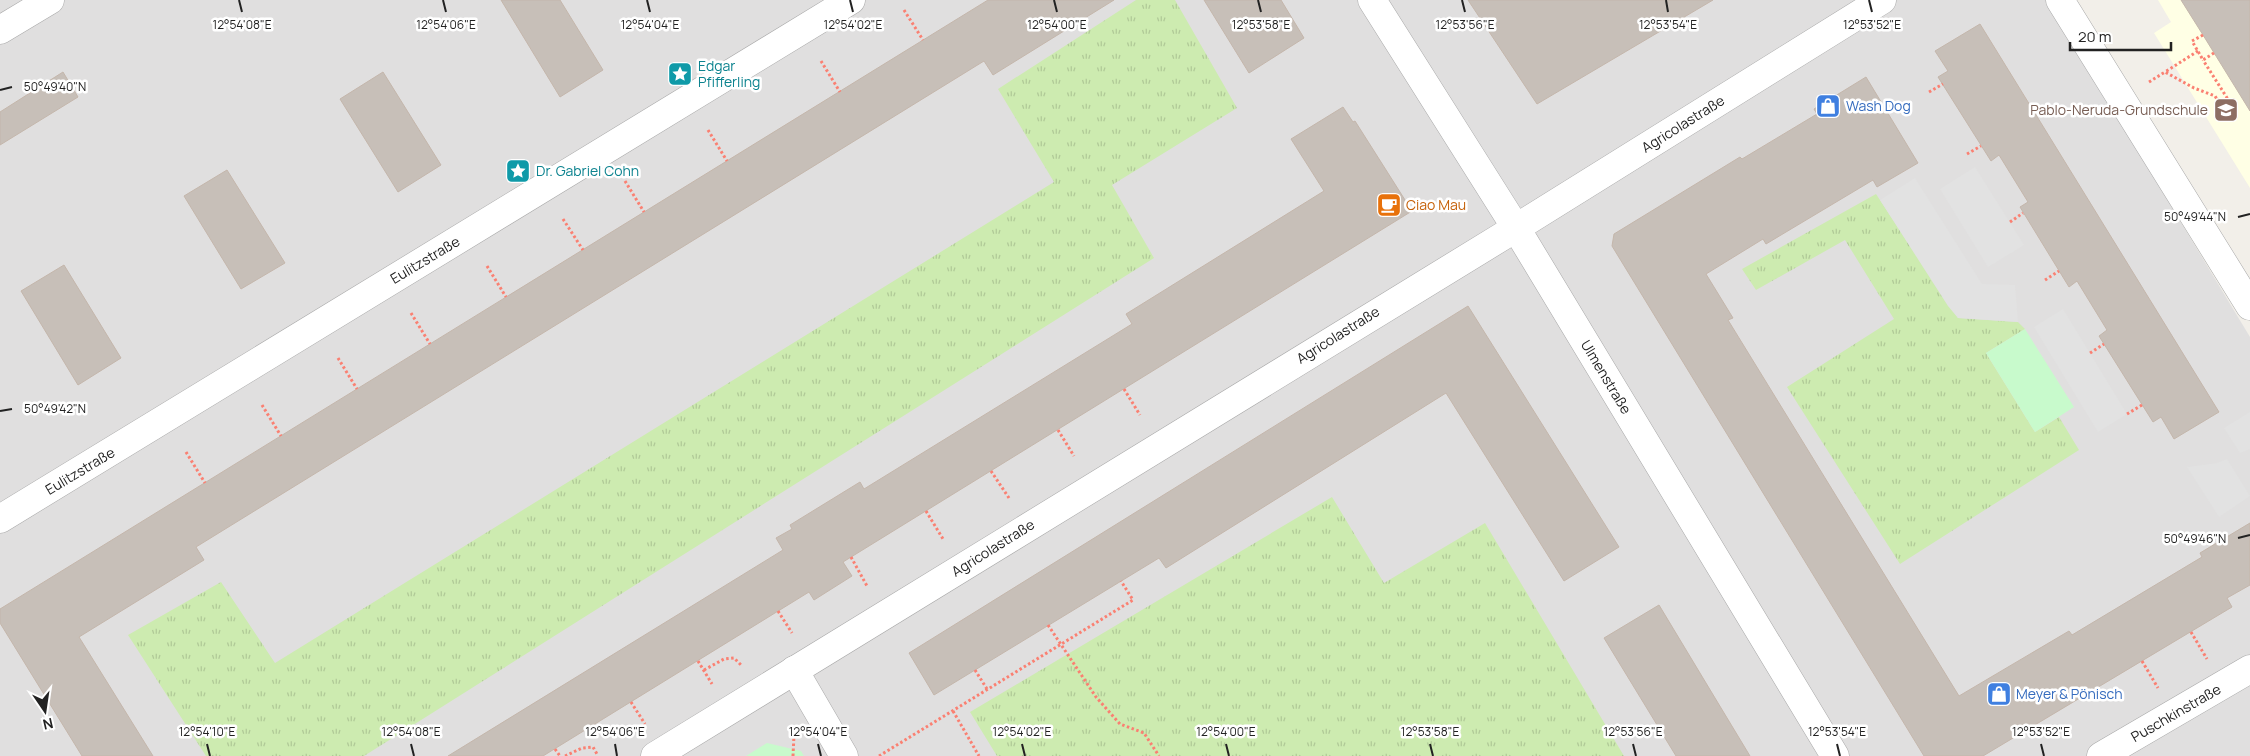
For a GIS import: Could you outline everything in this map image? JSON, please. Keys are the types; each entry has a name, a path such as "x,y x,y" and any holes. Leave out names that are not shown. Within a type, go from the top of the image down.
{"street":[{"path":"0,30 50,0"},
{"name":"Eulitzstraße","path":"0,520 851,0"},
{"name":"Ulmenstraße","path":"1372,0 1516,228 1835,756"},
{"name":"Agricolastraße","path":"655,756 1516,228 1882,0"},
{"path":"2060,0 2250,306"},
{"name":"Puschkinstraße","path":"2101,756 2250,669"},
{"path":"794,670 844,756"}],"path":[{"path":"904,10 923,40"},
{"path":"2198,51 2165,72 2194,88 2215,96 2228,117 2236,112 2192,41 2202,35"},
{"path":"2203,60 2214,52"},
{"path":"821,61 840,92"},
{"path":"1929,92 1943,84"},
{"path":"708,130 728,160"},
{"path":"1967,154 1981,146"},
{"path":"625,181 644,212"},
{"path":"2010,222 2023,213"},
{"path":"564,219 583,250"},
{"path":"487,266 506,297"},
{"path":"2044,280 2059,271"},
{"path":"411,313 430,344"},
{"path":"2090,353 2104,344"},
{"path":"338,358 357,389"},
{"path":"1124,389 1140,415"},
{"path":"262,405 281,436"},
{"path":"2127,414 2142,405"},
{"path":"1058,430 1074,456"},
{"path":"186,452 205,483"},
{"path":"991,471 1009,498"},
{"path":"926,511 943,539"},
{"path":"851,557 867,586"},
{"path":"879,756 1133,600 1121,581"},
{"path":"778,611 792,633"},
{"path":"1048,625 1096,697 1120,724 1144,733 1159,756"},
{"path":"2191,632 2210,664"},
{"path":"704,670 724,659 734,658 741,665"},
{"path":"698,661 712,683"},
{"path":"2142,661 2161,693"},
{"path":"975,670 987,690"},
{"path":"631,702 645,724"},
{"path":"953,711 979,756"},
{"path":"793,756 794,730"},
{"path":"565,756 582,748 593,747 598,754"},
{"path":"555,749 560,756"}],"shaded area":[{"path":"0,0 2047,0 2250,337 2250,756 0,756"},
{"name":"Pablo-Neruda-Grundschule","path":"2158,0 2250,0 2250,188 2154,33 2171,22"},
{"path":"1975,167 2024,245 1988,267 1940,189"},
{"path":"1915,178 1982,284 2015,285 2018,322 1958,318 1948,306 1880,200"},
{"path":"2063,309 2127,414 2098,432 2034,327"},
{"path":"2250,412 2250,449 2240,453 2224,428"},
{"path":"2227,459 2250,496 2219,517 2187,467 2217,463"}],"green space":[{"path":"1136,0 1175,0 1237,108 1112,185 1154,258 364,756 206,756 128,635 221,582 275,663 1054,182 998,89"},
{"path":"1876,194 1958,318 2018,322 2025,329 1986,353 2035,432 2059,417 2079,450 1900,564 1787,387 1894,319 1845,240 1756,290 1742,269"},
{"path":"2025,329 2074,407 2035,432 1986,353"},
{"path":"1332,497 1384,583 1485,523 1624,756 997,756 970,712"},
{"path":"767,743 801,751 804,756 746,756"}],"building":[{"path":"501,0 560,0 603,70 560,97"},
{"path":"988,0 1114,0 993,75 984,61 196,547 204,560 79,637 153,756 82,756 0,623 0,609"},
{"path":"1204,0 1281,0 1304,38 1249,73"},
{"path":"1468,0 1713,0 1537,104"},
{"path":"2181,0 2250,0 2250,111 2203,35"},
{"path":"1980,24 2219,412 2174,439 2161,417 2153,422 2099,336 2107,330 2077,281 2069,287 2020,207 2028,202 1999,155 1991,161 1938,77 1948,71 1935,51"},
{"path":"63,72 78,97 0,145 0,112"},
{"path":"383,72 441,165 398,192 340,99"},
{"path":"1866,77 1918,163 1877,187 1873,180 1766,244 1763,239 1706,274 1733,318 1728,320 1959,696 2069,631 2072,635 2202,557 2200,553 2250,523 2250,585 2227,598 2232,607 1983,756 1924,756 1612,246 1614,234 1740,157 1742,159 1817,114 1814,109"},
{"path":"1343,107 1353,122 1355,121 1412,211 843,562 852,576 814,600 809,592 543,756 448,756 783,550 776,538 792,529 790,525 860,482 864,489 1132,324 1126,314 1324,191 1291,139"},
{"path":"227,170 285,263 241,289 184,196"},
{"path":"64,265 121,358 78,385 21,291"},
{"path":"1468,306 1619,547 1564,581 1446,393 1166,568 1159,558 934,695 909,653"},
{"path":"1659,605 1750,756 1676,756 1604,638"}],"place":[{"name":"Edgar Pfifferling","path":"680,74"},
{"name":"Wash Dog","path":"1828,106"},
{"name":"Pablo-Neruda-Grundschule","path":"2226,110"},
{"name":"Dr. Gabriel Cohn","path":"518,171"},
{"name":"Ciao Mau","path":"1389,205"},
{"name":"Meyer & Pönisch","path":"1999,694"}]}
